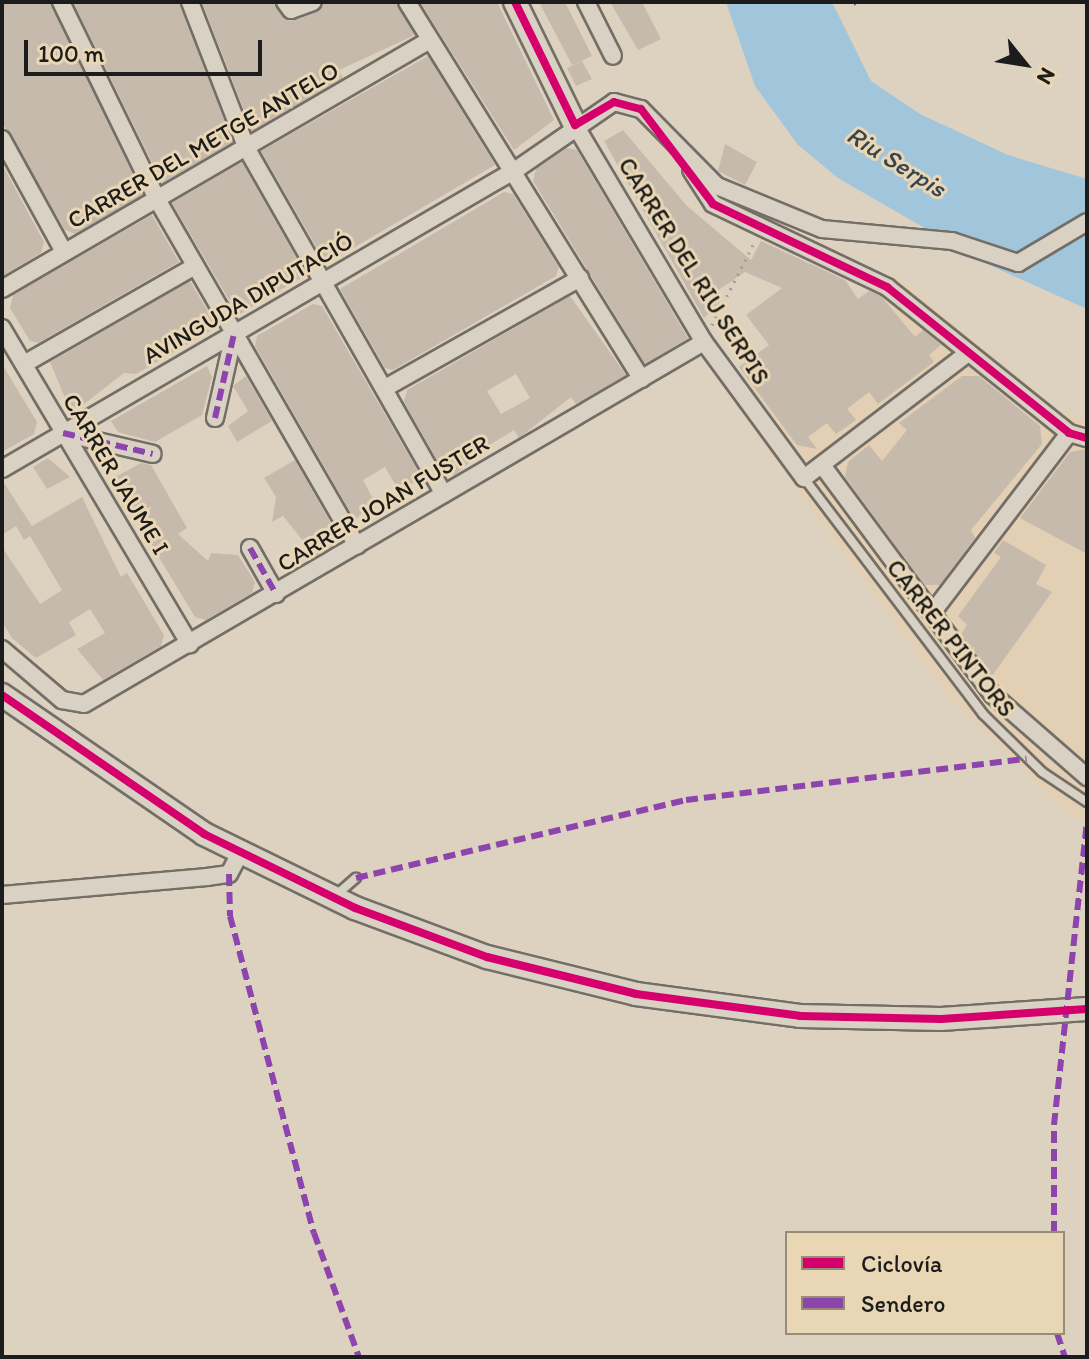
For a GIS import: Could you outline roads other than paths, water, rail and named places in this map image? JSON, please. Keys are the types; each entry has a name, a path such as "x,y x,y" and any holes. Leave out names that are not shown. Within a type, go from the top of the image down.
{"main road":[{"path":"515,2 575,125"},
{"path":"2,695 147,800 240,853 332,898 523,967 714,1007 852,1019 1087,1009"}],"street":[{"path":"61,2 158,201 357,546"},
{"path":"190,2 247,149 444,494"},
{"path":"285,2 294,10 313,2"},
{"path":"407,2 427,42 517,169 642,379"},
{"path":"586,2 613,56"},
{"name":"CARRER DEL METGE ANTELO","path":"2,289 427,42"},
{"name":"AVINGUDA DIPUTACIÓ","path":"2,469 517,169 608,103 629,103 687,162"},
{"name":"CARRER DEL RIU SERPIS","path":"575,125 704,342 804,478"},
{"path":"2,139 64,252"},
{"path":"687,162 729,193 802,224 952,241 1010,263 1027,262 1087,222"},
{"path":"687,162 709,201 761,229 887,287 1069,433 1087,438"},
{"path":"24,364 195,266"},
{"path":"385,388 580,278"},
{"name":"CARRER JAUME I","path":"2,328 190,644"},
{"path":"215,418 234,334"},
{"name":"CARRER JOAN FUSTER","path":"2,649 62,700 84,704 704,342"},
{"path":"804,478 968,353"},
{"path":"63,433 153,454"},
{"path":"932,613 1069,433"},
{"path":"822,465 1014,718 1087,777"},
{"path":"250,548 276,594"},
{"path":"2,895 229,874 240,853"}],"lane":[{"name":"CARRER PINTORS","path":"804,478 983,714 1042,772 1087,802"},
{"path":"332,898 356,878"}],"water":[{"name":"Riu Serpis","path":"726,2 832,2 871,81 920,114 1008,155 1087,179 1087,309 987,264 838,178 798,145 755,86"}]}
